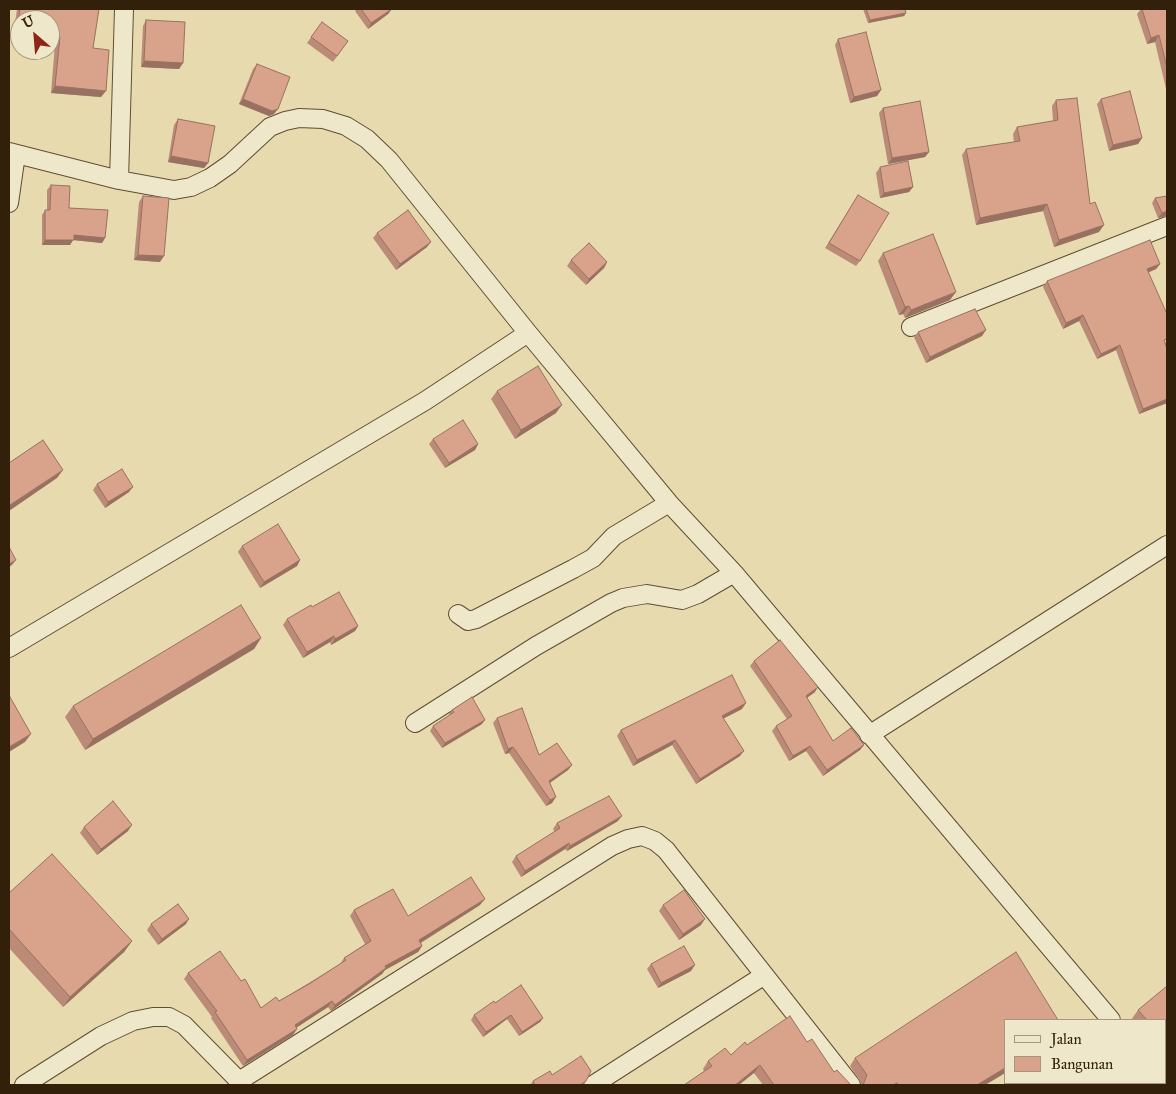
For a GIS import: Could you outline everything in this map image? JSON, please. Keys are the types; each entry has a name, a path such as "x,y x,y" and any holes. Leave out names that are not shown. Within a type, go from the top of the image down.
{"street":[{"path":"119,180 124,9"},
{"path":"9,203 12,153 119,180 174,190 191,187 230,164 270,128 284,121 299,118 323,118 346,126 367,139 389,160 528,333 669,503 734,573 1110,1019"},
{"path":"912,328 1167,226"},
{"path":"9,648 425,401 528,333"},
{"path":"458,614 468,620 476,619 573,569 592,558 621,531 669,503"},
{"path":"869,735 1167,545"},
{"path":"415,723 536,646 611,603 623,598 647,594 682,600 698,594 734,573"},
{"path":"24,1085 101,1036 133,1021 153,1017 169,1017 184,1025 242,1083 612,846 628,839 642,836 655,841 666,850 763,976 851,1085"},
{"path":"593,1085 763,976"}],"building":[{"path":"99,9 93,48 109,50 106,91 55,86 58,60 60,60 60,10 20,10"},
{"path":"361,9 392,9 371,23"},
{"path":"866,9 905,9 906,13 870,20"},
{"path":"1142,9 1167,9 1167,68 1159,35 1151,38"},
{"path":"146,20 185,22 183,63 144,61"},
{"path":"322,22 348,41 337,56 311,37"},
{"path":"866,32 881,90 854,97 838,39"},
{"path":"257,64 290,77 278,109 272,111 243,99"},
{"path":"1130,91 1142,138 1113,145 1101,99"},
{"path":"1077,98 1090,204 1095,202 1104,225 1059,240 1047,204 980,218 966,149 1020,141 1017,127 1058,120 1056,100"},
{"path":"920,101 929,152 892,158 883,108"},
{"path":"178,119 215,126 208,163 171,156"},
{"path":"908,161 913,187 884,193 880,167"},
{"path":"51,185 70,186 69,208 108,210 105,238 74,235 74,240 45,240 45,210 50,210"},
{"path":"858,195 889,213 860,261 829,243"},
{"path":"143,196 169,198 164,256 138,255"},
{"path":"1167,196 1167,211 1162,213 1155,198"},
{"path":"408,210 431,242 400,264 377,233"},
{"path":"933,234 956,292 911,310 909,306 905,307 883,253"},
{"path":"1150,240 1160,264 1147,269 1167,314 1167,339 1164,340 1167,349 1167,399 1143,409 1120,345 1101,354 1083,315 1066,323 1047,281"},
{"path":"589,243 607,262 589,279 571,260"},
{"path":"975,309 986,330 930,357 918,332"},
{"path":"538,366 562,405 521,430 497,391"},
{"path":"463,420 478,444 449,463 433,439"},
{"path":"43,440 63,470 10,505 9,463"},
{"path":"122,469 133,487 108,502 97,484"},
{"path":"278,524 300,560 264,582 242,546"},
{"path":"9,547 16,560 9,564"},
{"path":"339,592 358,626 335,639 334,636 307,652 287,619"},
{"path":"241,605 261,638 93,739 73,706"},
{"path":"780,640 818,687 806,696 833,741 851,728 864,745 827,770 810,746 793,756 776,726 792,716 754,661"},
{"path":"732,675 746,703 722,716 744,751 700,779 675,740 637,760 621,730"},
{"path":"472,697 485,720 445,743 433,726 454,712 452,710"},
{"path":"9,698 31,734 9,747"},
{"path":"522,708 539,755 557,743 572,765 549,781 556,797 550,800 513,747 508,749 497,718"},
{"path":"609,796 622,816 570,846 569,843 525,871 516,856 560,828 557,823"},
{"path":"113,801 132,825 101,849 84,827"},
{"path":"52,854 132,941 70,997 9,929 9,893"},
{"path":"471,877 485,899 419,940 422,946 385,966 386,968 335,1005 332,1001 295,1025 297,1029 247,1060 215,1012 217,1011 188,973 220,951 241,981 245,979 261,1008 276,997 279,1001 309,984 371,941 354,910 393,889 408,916"},
{"path":"684,890 705,919 683,934 663,905"},
{"path":"178,904 189,919 162,939 151,924"},
{"path":"684,946 695,965 661,983 651,964"},
{"path":"1016,952 1057,1019 1004,1019 1004,1069 977,1085 898,1085 897,1083 893,1085 863,1085 867,1075 855,1058"},
{"path":"521,985 543,1018 522,1032 511,1015 486,1032 474,1015"},
{"path":"1167,986 1167,1044 1166,1019 1146,1019 1138,1010"},
{"path":"790,1016 807,1042 812,1039 834,1072 837,1070 851,1085 774,1085 760,1065 735,1085 684,1085 712,1066 708,1061 725,1048 731,1055 745,1042 747,1045"},
{"path":"581,1056 591,1071 586,1081 580,1085 535,1085 533,1081 550,1071 552,1075"}]}
